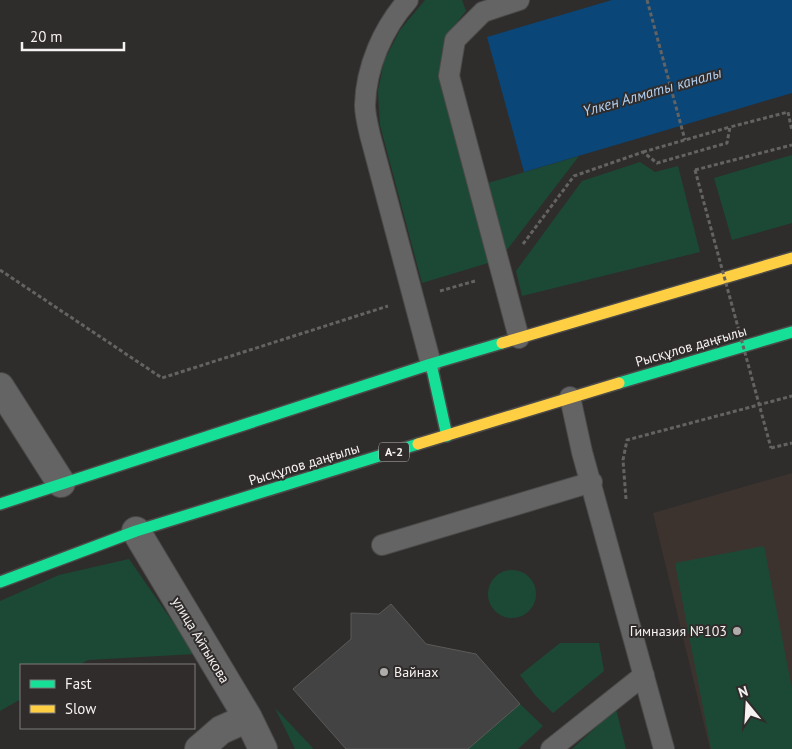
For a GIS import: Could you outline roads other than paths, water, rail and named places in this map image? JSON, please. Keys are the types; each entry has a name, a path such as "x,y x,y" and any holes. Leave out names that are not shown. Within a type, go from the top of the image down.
{"main road":[{"path":"0,504 431,364 792,258"},
{"name":"Рысқұлов даңғылы","path":"0,582 136,531 570,397 792,332"},
{"path":"431,364 447,436"}],"street":[{"path":"0,387 61,483"},
{"name":"улица Айтыкова","path":"136,531 248,718 263,749"},
{"path":"199,749 221,730 248,718"}],"lane":[{"path":"407,0 390,24 376,51 367,78 365,107 370,136 431,364"},
{"path":"519,0 480,6 454,40 449,76 519,338"},
{"path":"570,397 582,452 592,482 664,749"},
{"path":"382,545 592,482"},
{"path":"551,749 644,675"}],"water":[{"name":"Үлкен Алматы каналы","path":"612,0 792,0 792,93 524,172 487,37"}],"place":[{"name":"Гимназия №103","path":"737,631"},
{"name":"Вайнах","path":"384,672"}]}
